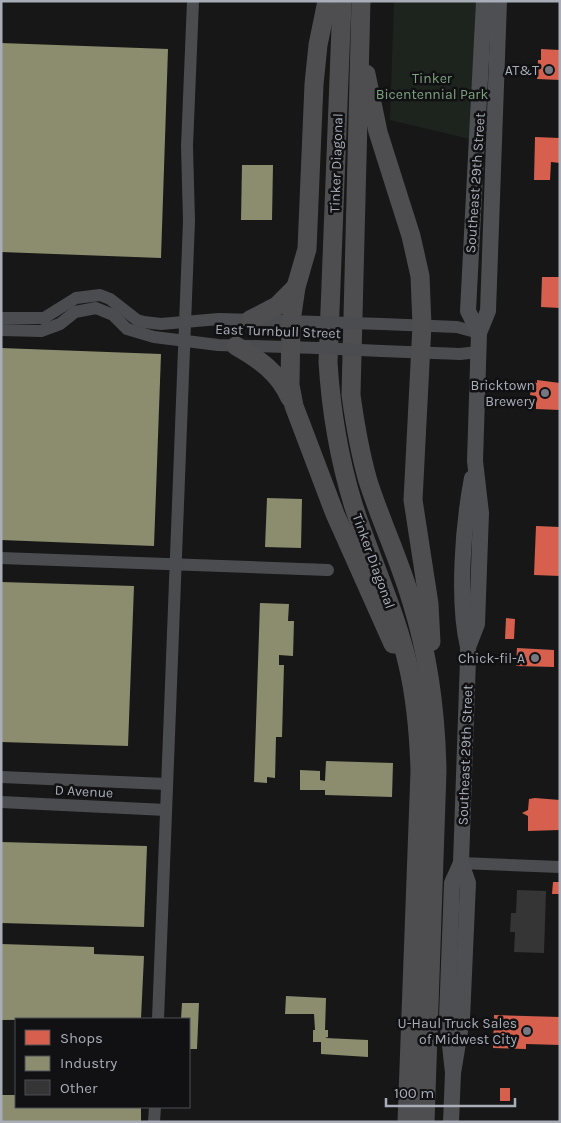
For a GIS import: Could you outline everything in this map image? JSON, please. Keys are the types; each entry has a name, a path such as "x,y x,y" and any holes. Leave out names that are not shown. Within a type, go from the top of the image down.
{"highway":[{"path":"294,406 290,385 291,321 296,287 307,249 314,84 326,1"},
{"name":"Tinker Diagonal","path":"342,1 328,362 332,415 353,503 393,609 413,690 418,725 420,771 407,1122"},
{"name":"Tinker Diagonal","path":"361,1 351,395 355,426 368,481 412,603 432,688 436,724 437,771 425,1122"},
{"path":"360,40 380,141 417,257 422,325 413,500 429,604 432,688"},
{"path":"250,320 277,306 296,287"},
{"path":"236,346 258,359 284,384 335,514 413,690"}],"main road":[{"name":"Southeast 29th Street","path":"479,333 468,310 484,1"},
{"name":"Southeast 29th Street","path":"451,1122 453,1073 447,1018 452,883 461,863 468,648 462,624 465,513 475,461 479,333 488,311 499,1"}],"street":[{"path":"158,1018 189,221 187,146 193,1"},
{"name":"East Turnbull Street","path":"1,318 44,318 76,298 100,296 118,304 137,320 161,324 219,319 291,321 457,327 479,333"},
{"name":"East Turnbull Street","path":"1,330 41,331 60,324 75,312 96,308 109,312 127,329 140,334 236,346 420,353 478,352"},
{"path":"1,558 328,570"},
{"path":"1,776 167,784"},
{"name":"D Avenue","path":"1,802 166,810"},
{"path":"461,863 560,867"},
{"path":"154,1122 155,1108"}],"green space":[{"name":"Tinker Bicentennial Park","path":"394,1 476,1 470,139 390,120"}],"building: Shops":[{"name":"AT&T","path":"541,49 560,50 560,80 537,79 538,60 541,60"},
{"path":"535,137 560,138 560,163 551,162 550,180 534,180"},
{"path":"542,277 560,277 560,308 541,307"},
{"name":"Bricktown Brewery","path":"537,380 560,383 560,410 536,409 536,396 530,395 532,382 537,383"},
{"path":"536,526 560,527 560,576 534,575"},
{"path":"506,618 515,619 514,639 505,639"},
{"name":"Chick-fil-A","path":"517,648 554,650 554,667 516,666"},
{"path":"529,799 560,800 560,830 528,831 528,816 522,813 528,810"},
{"path":"553,882 560,882 560,894 552,894"},
{"name":"U-Haul Truck Sales of Midwest City","path":"494,1015 560,1017 560,1045 526,1044 526,1049 493,1048"},
{"path":"500,1088 510,1088 510,1101 500,1101"}],"building: Industry":[{"path":"1,43 168,49 161,258 1,252"},
{"path":"242,165 273,165 272,220 241,220"},
{"path":"1,348 161,354 154,546 1,540"},
{"path":"267,498 302,499 301,548 265,547"},
{"path":"1,582 134,586 128,746 1,742"},
{"path":"260,603 289,604 288,621 294,621 293,656 279,655 279,665 284,665 282,737 276,737 275,778 267,777 267,783 254,782"},
{"path":"326,761 393,763 392,797 325,795 325,790 300,790 300,770 320,771 320,780 325,781"},
{"path":"1,842 147,846 144,927 1,923"},
{"path":"1,944 94,947 94,954 144,956 141,1018 15,1018 15,1020 1,1020"},
{"path":"286,996 326,998 325,1030 328,1030 328,1037 325,1038 368,1040 368,1057 321,1054 321,1042 313,1042 313,1030 315,1030 314,1014 285,1014"},
{"path":"182,1003 199,1003 197,1049 190,1049 190,1018 181,1018"},
{"path":"1,1095 15,1095 15,1108 141,1108 141,1122 1,1122"}],"building: Other":[{"path":"517,890 546,891 544,953 514,952 515,932 510,932 511,913 516,913"}],"place":[{"name":"AT&T","path":"549,70"},
{"name":"Bricktown Brewery","path":"545,393"},
{"name":"Chick-fil-A","path":"535,658"},
{"name":"U-Haul Truck Sales of Midwest City","path":"527,1031"}]}
